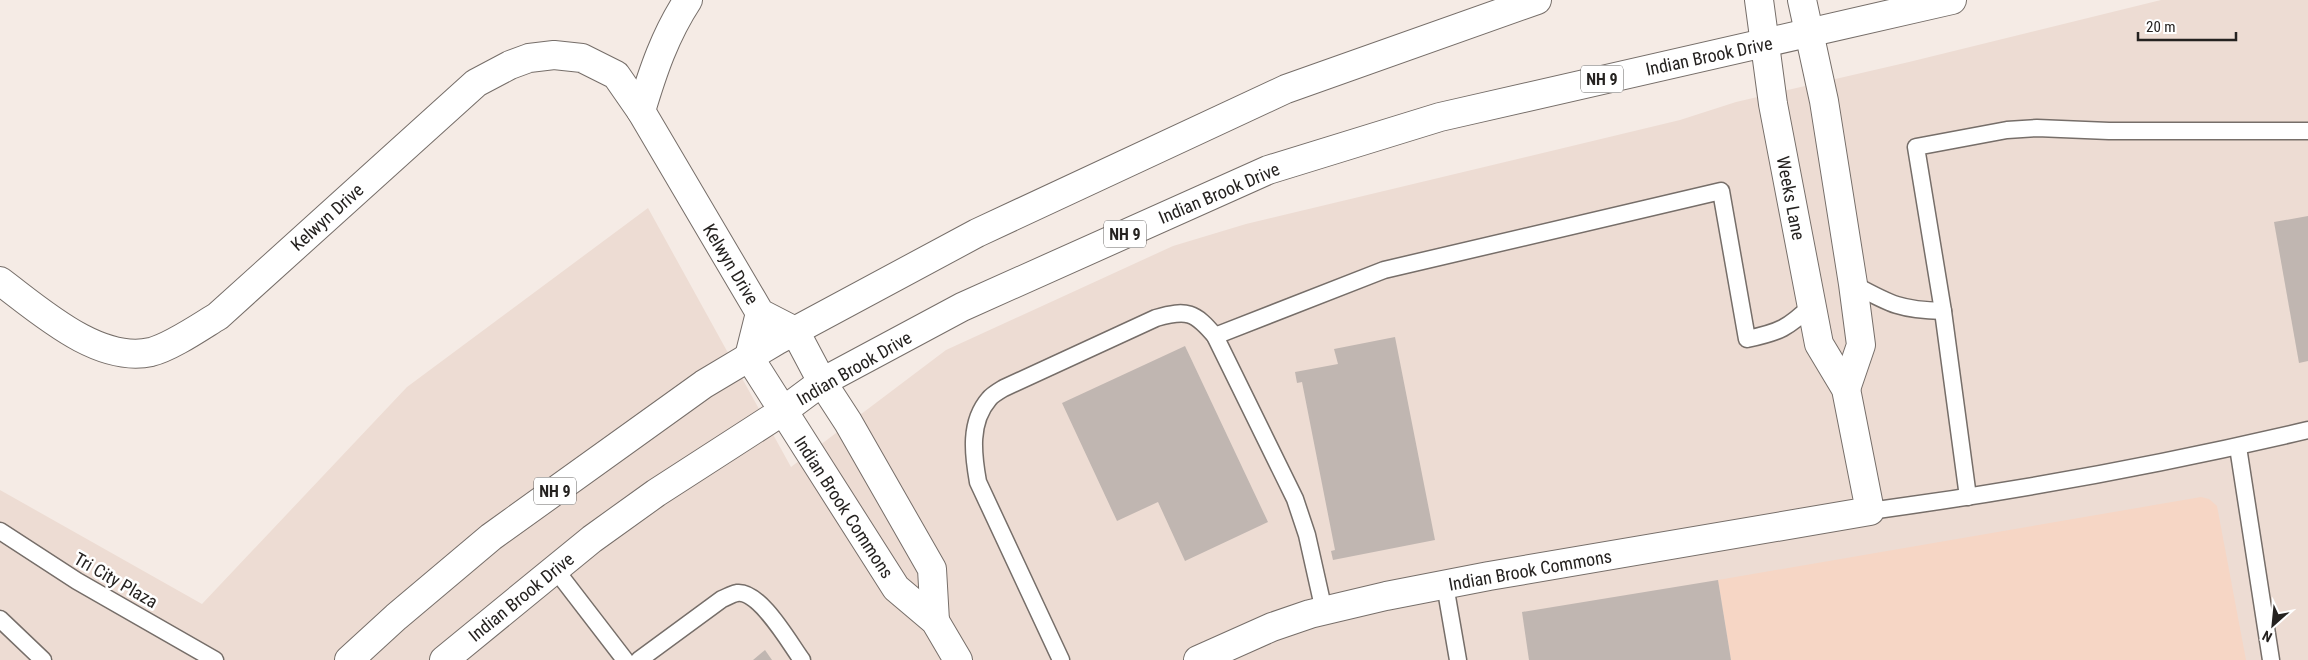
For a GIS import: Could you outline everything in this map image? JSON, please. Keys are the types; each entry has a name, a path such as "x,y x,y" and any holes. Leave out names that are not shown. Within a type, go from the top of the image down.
{"street":[{"path":"641,111 655,65 672,24 688,0"},
{"name":"NH 9","path":"349,660 491,536 704,384 795,331 977,232 1286,89 1537,0"},
{"name":"Weeks Lane","path":"1759,0 1773,104 1819,344 1846,389 1870,511"},
{"name":"Weeks Lane","path":"1802,0 1824,101 1861,345 1846,389"},
{"name":"Indian Brook Drive","path":"444,660 592,539 656,492 783,411 822,382 962,307 1268,170 1440,117 1952,0"},
{"name":"Kelwyn Drive","path":"0,281 58,324 92,344 122,353 151,352 186,335 218,316 476,83 510,65 529,58 554,55 582,58 616,75 641,111 760,313 795,331"},
{"name":"Kelwyn Drive","path":"749,357 760,313"},
{"path":"795,331 822,382"},
{"name":"Indian Brook Commons","path":"749,357 896,588 935,621 958,660"},
{"name":"Indian Brook Commons","path":"822,382 848,422 932,569 935,621"},
{"name":"Indian Brook Commons","path":"1198,660 1272,627 1324,611 1445,584 1870,511"}],"lane":[{"path":"1968,497 1943,311 1916,147 2007,130 2037,128 2109,131 2308,131"},
{"path":"1215,336 1384,270 1721,191 1747,339 1775,333 1792,324 1812,305"},
{"path":"1853,284 1892,305 1912,310 1943,311"},
{"path":"1061,660 978,482 974,461 973,439 978,416 989,399 1004,388 1156,318 1172,313 1186,313 1201,318 1215,336 1295,498 1307,535 1324,611"},
{"path":"1870,511 1968,497 2238,447 2308,430"},
{"path":"2238,447 2271,660"},
{"name":"Tri City Plaza","path":"0,531 77,581 215,660"},
{"path":"555,569 625,660"},
{"path":"1445,584 1458,660"},
{"path":"639,660 722,599 738,593 749,596 763,606 802,660"},
{"path":"0,619 42,660"}],"shaded area":[{"path":"2161,0 2308,0 2308,660 0,660 0,490 202,604 407,387 648,208 791,467 946,350 1173,246 1246,224 1680,120 1736,102"},
{"path":"2201,497 2209,499 2217,506 2246,660 1731,660 1718,580"}],"building":[{"path":"2308,216 2308,361 2299,363 2274,222"},
{"path":"1395,337 1435,540 1333,560 1331,551 1335,550 1302,382 1297,383 1295,372 1338,364 1334,349"},
{"path":"1185,346 1268,522 1185,561 1158,502 1117,521 1062,403"},
{"path":"1718,580 1731,660 1529,660 1522,612"},
{"path":"765,650 772,660 753,660"}]}
